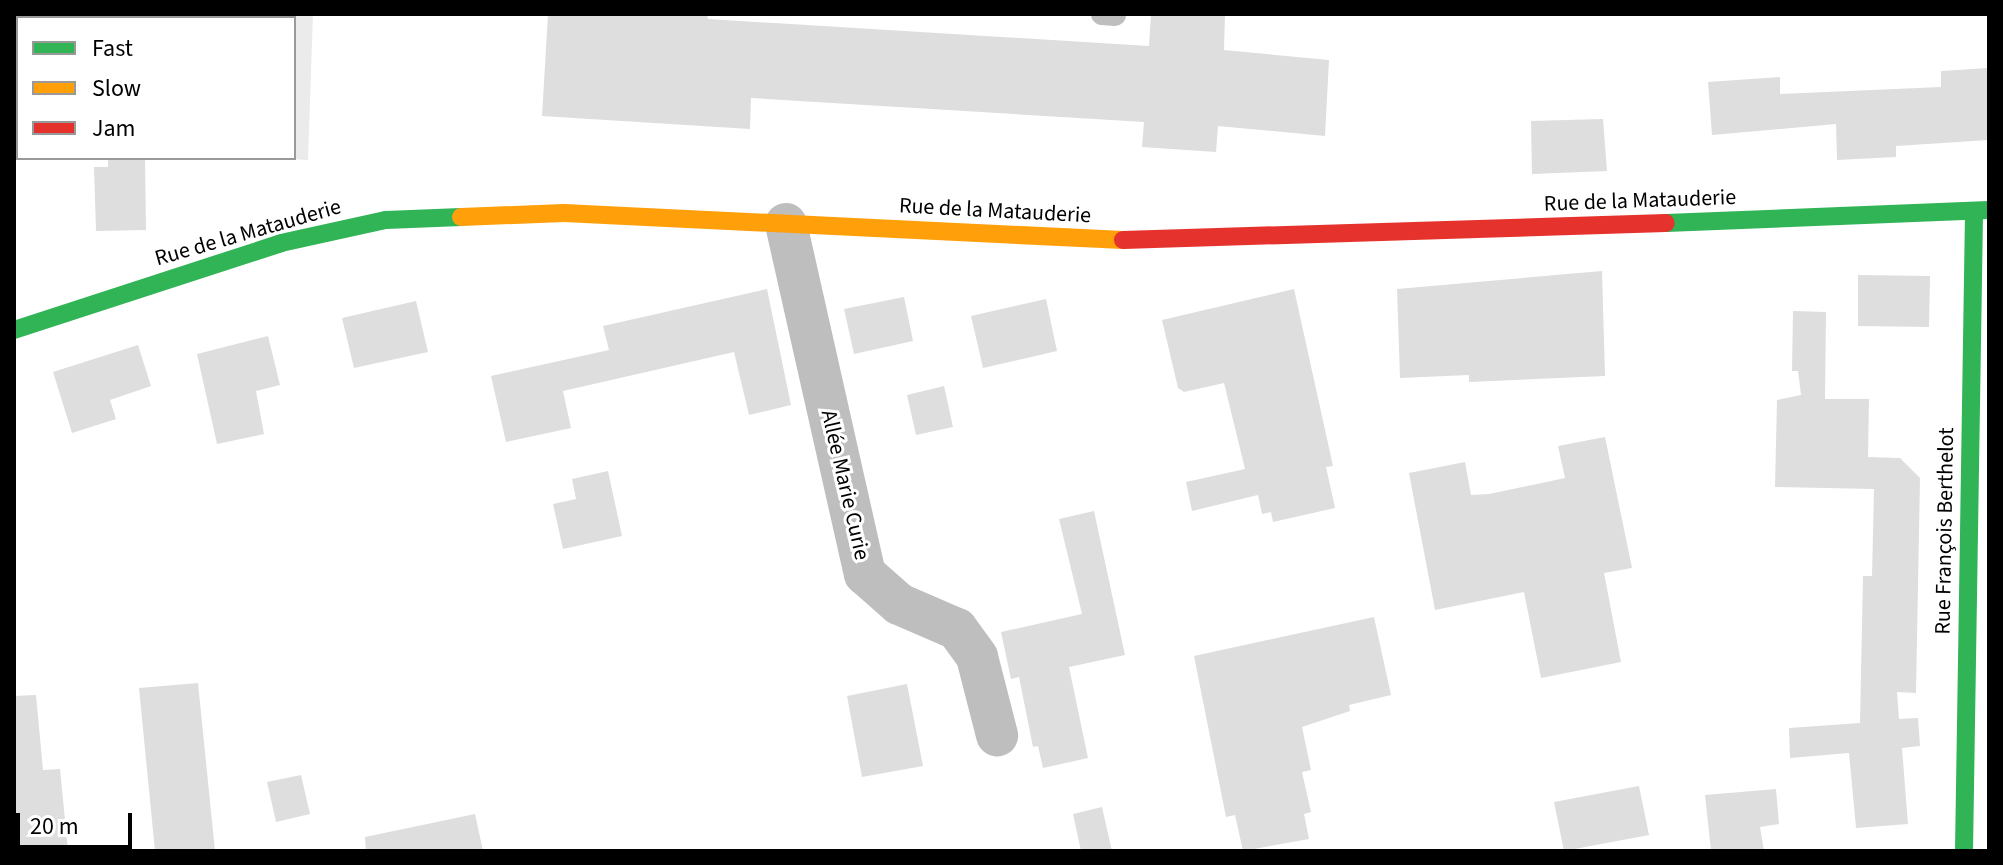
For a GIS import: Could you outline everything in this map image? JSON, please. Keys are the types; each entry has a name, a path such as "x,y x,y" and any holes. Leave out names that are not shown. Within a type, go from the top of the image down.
{"street":[{"name":"Rue de la Matauderie","path":"14,330 281,243 386,220 564,213 1089,240 1338,237 1982,211"},
{"name":"Rue François Berthelot","path":"1964,851 1982,211"},
{"name":"Allée Marie Curie","path":"786,224 865,574 899,604 957,629 977,657 997,735"}],"shaded area":[{"path":"213,14 313,14 308,160 296,159 296,16"}],"building":[{"path":"548,14 707,14 708,19 1149,46 1151,14 1225,14 1224,50 1329,60 1325,136 1218,126 1216,152 1142,147 1144,122 751,98 750,129 542,116"},
{"path":"1989,68 1989,140 1896,146 1896,157 1837,160 1836,124 1712,135 1708,82 1780,77 1780,94 1941,87 1941,71"},
{"path":"1603,119 1607,171 1532,174 1531,121"},
{"path":"108,160 145,160 146,230 96,231 94,167 108,167"},
{"path":"1602,271 1605,376 1469,382 1469,375 1400,378 1397,289"},
{"path":"1858,275 1930,276 1929,327 1858,326"},
{"path":"767,289 791,405 749,415 734,352 563,391 571,428 506,442 491,376 609,350 603,326"},
{"path":"1294,289 1333,466 1326,467 1335,508 1273,522 1271,512 1262,514 1258,495 1192,511 1186,482 1245,469 1224,383 1184,392 1178,388 1162,320"},
{"path":"904,297 913,341 854,354 844,309"},
{"path":"1046,299 1057,351 983,368 971,316"},
{"path":"416,301 428,352 354,368 342,318"},
{"path":"1793,311 1826,312 1825,399 1869,399 1868,457 1900,458 1920,478 1916,693 1897,692 1899,719 1918,718 1920,746 1902,748 1908,824 1856,828 1849,753 1790,758 1789,728 1860,723 1863,576 1872,576 1874,489 1775,487 1777,400 1801,395 1798,371 1792,371"},
{"path":"268,336 280,385 256,391 264,434 217,444 197,354"},
{"path":"138,345 151,386 110,400 116,419 72,433 53,372"},
{"path":"944,386 953,427 916,435 907,395"},
{"path":"1605,437 1632,568 1604,573 1621,662 1541,678 1524,592 1435,610 1409,473 1465,462 1471,495 1489,494 1565,478 1558,446"},
{"path":"608,471 622,536 563,549 553,504 576,499 572,479"},
{"path":"1094,511 1125,655 1069,667 1088,758 1043,768 1038,746 1033,747 1019,677 1011,679 1001,632 1082,614 1059,519"},
{"path":"1374,617 1391,695 1349,705 1350,711 1302,727 1311,770 1302,772 1311,812 1304,814 1309,839 1243,851 1235,815 1226,817 1194,656"},
{"path":"198,683 215,851 155,851 139,688"},
{"path":"907,684 923,766 862,777 847,696"},
{"path":"36,695 43,770 60,769 68,851 14,851 14,696"},
{"path":"301,775 310,814 276,822 267,782"},
{"path":"1639,786 1649,835 1564,851 1554,802"},
{"path":"1776,789 1779,824 1760,827 1764,851 1711,851 1705,795"},
{"path":"1102,807 1112,851 1081,851 1073,814"},
{"path":"475,814 483,851 366,851 365,837"}],"traffic: fast":[{"path":"1666,223 1989,210"},
{"path":"1964,851 1974,211"},
{"path":"14,330 281,243 386,220 461,217"}],"traffic: slow":[{"path":"461,217 564,213 1123,240"}],"traffic: jam":[{"path":"1123,240 1666,223"}]}
